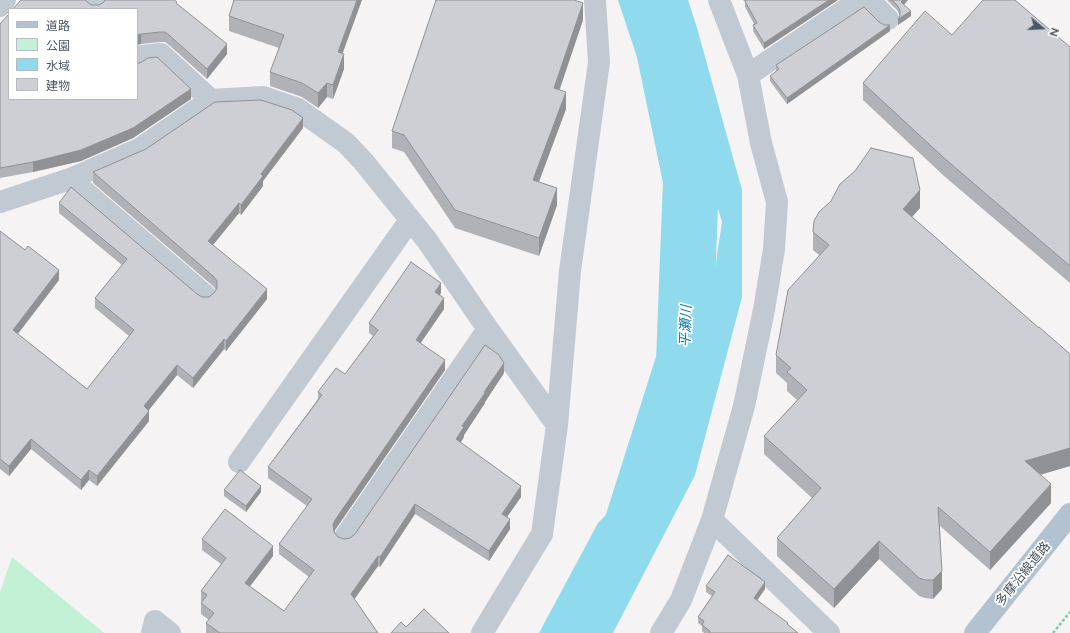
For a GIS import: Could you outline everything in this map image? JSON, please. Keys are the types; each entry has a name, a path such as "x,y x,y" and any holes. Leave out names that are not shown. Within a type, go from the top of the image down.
{"main road":[{"name":"多摩沿線道路","path":"975,633 1070,514"}],"street":[{"path":"482,633 542,534 557,425 570,271 599,62 595,0"},
{"path":"661,633 681,600 712,520 744,406 764,310 774,249 777,202 761,143 748,75 719,0"},
{"path":"748,75 860,0"},
{"path":"869,0 888,19"},
{"path":"138,60 142,56 161,54 211,100"},
{"path":"1,200 70,179 139,149 211,100 264,97 298,109 346,143 363,161 426,239 557,425"},
{"path":"70,179 205,295"},
{"path":"239,462 410,220"},
{"path":"345,537 488,329"},
{"path":"712,520 829,633"}],"path":[{"path":"1053,633 1070,612"}],"green space":[{"path":"12,557 104,633 0,633 0,592"}],"water":[{"path":"618,0 688,0 742,190 742,297 695,475 613,633 539,633 598,523 666,455 708,315 722,222 708,175 660,126"}],"building":[{"path":"21,0 85,0 91,5 99,5 105,0 174,0 227,44 207,69 165,32 138,35 138,8 14,8"},
{"path":"234,0 357,0 338,52 344,54 333,85 327,83 318,93 302,83 270,72 284,35 229,16"},
{"path":"436,0 574,0 583,3 554,88 566,92 533,180 557,188 539,238 455,210 404,135 392,131"},
{"path":"829,0 764,43 753,25 757,23 745,1"},
{"path":"892,0 903,0 901,2 911,11 898,19 900,16 900,10"},
{"path":"983,0 1015,0 1070,47 1070,266 944,158 863,83 925,11 952,35"},
{"path":"864,7 879,22 884,25 890,25 787,98 770,76 779,69 776,65"},
{"path":"8,15 8,100 138,100 138,63 148,58 157,57 191,89 133,128 81,150 33,162 0,168 0,24"},
{"path":"261,100 292,110 303,118 261,174 263,176 241,205 239,203 208,241 267,289 226,341 224,339 193,378 177,365 144,406 149,411 97,476 89,470 81,480 31,439 9,466 0,459 0,231 25,250 28,246 59,270 13,330 87,389 134,330 95,298 127,259 59,203 71,187 197,294 202,297 209,297 217,288 217,281 213,276 93,172 146,149 215,102"},
{"path":"871,148 913,158 920,190 903,209 1070,354 1070,448 1025,461 1051,484 990,552 938,507 942,571 933,580 919,578 879,541 834,589 777,538 821,488 764,436 807,390 787,372 791,368 776,355 788,290 829,245 813,232 814,221 819,212 831,201 840,184 855,171"},
{"path":"411,262 441,283 435,292 444,298 416,340 445,360 335,520 333,525 334,532 338,537 344,539 350,538 355,534 485,345 498,354 504,363 462,426 464,427 456,439 521,486 502,514 510,519 489,551 415,504 380,557 378,556 351,594 378,633 220,633 206,623 214,613 201,603 207,595 201,591 226,558 202,539 225,509 273,546 245,583 284,611 314,570 279,544 312,499 268,467 322,395 318,392 336,368 345,374 378,330 369,323"},
{"path":"240,470 261,486 246,506 224,490"},
{"path":"728,555 765,582 754,598 788,623 787,624 798,633 709,633 710,631 702,625 704,621 698,617 715,592 706,586"},
{"path":"424,609 449,633 391,633 401,622 406,627"}],"waterway":[{"name":"平瀬川","path":"571,633 631,528 684,361 691,180 660,30 650,0"}]}
